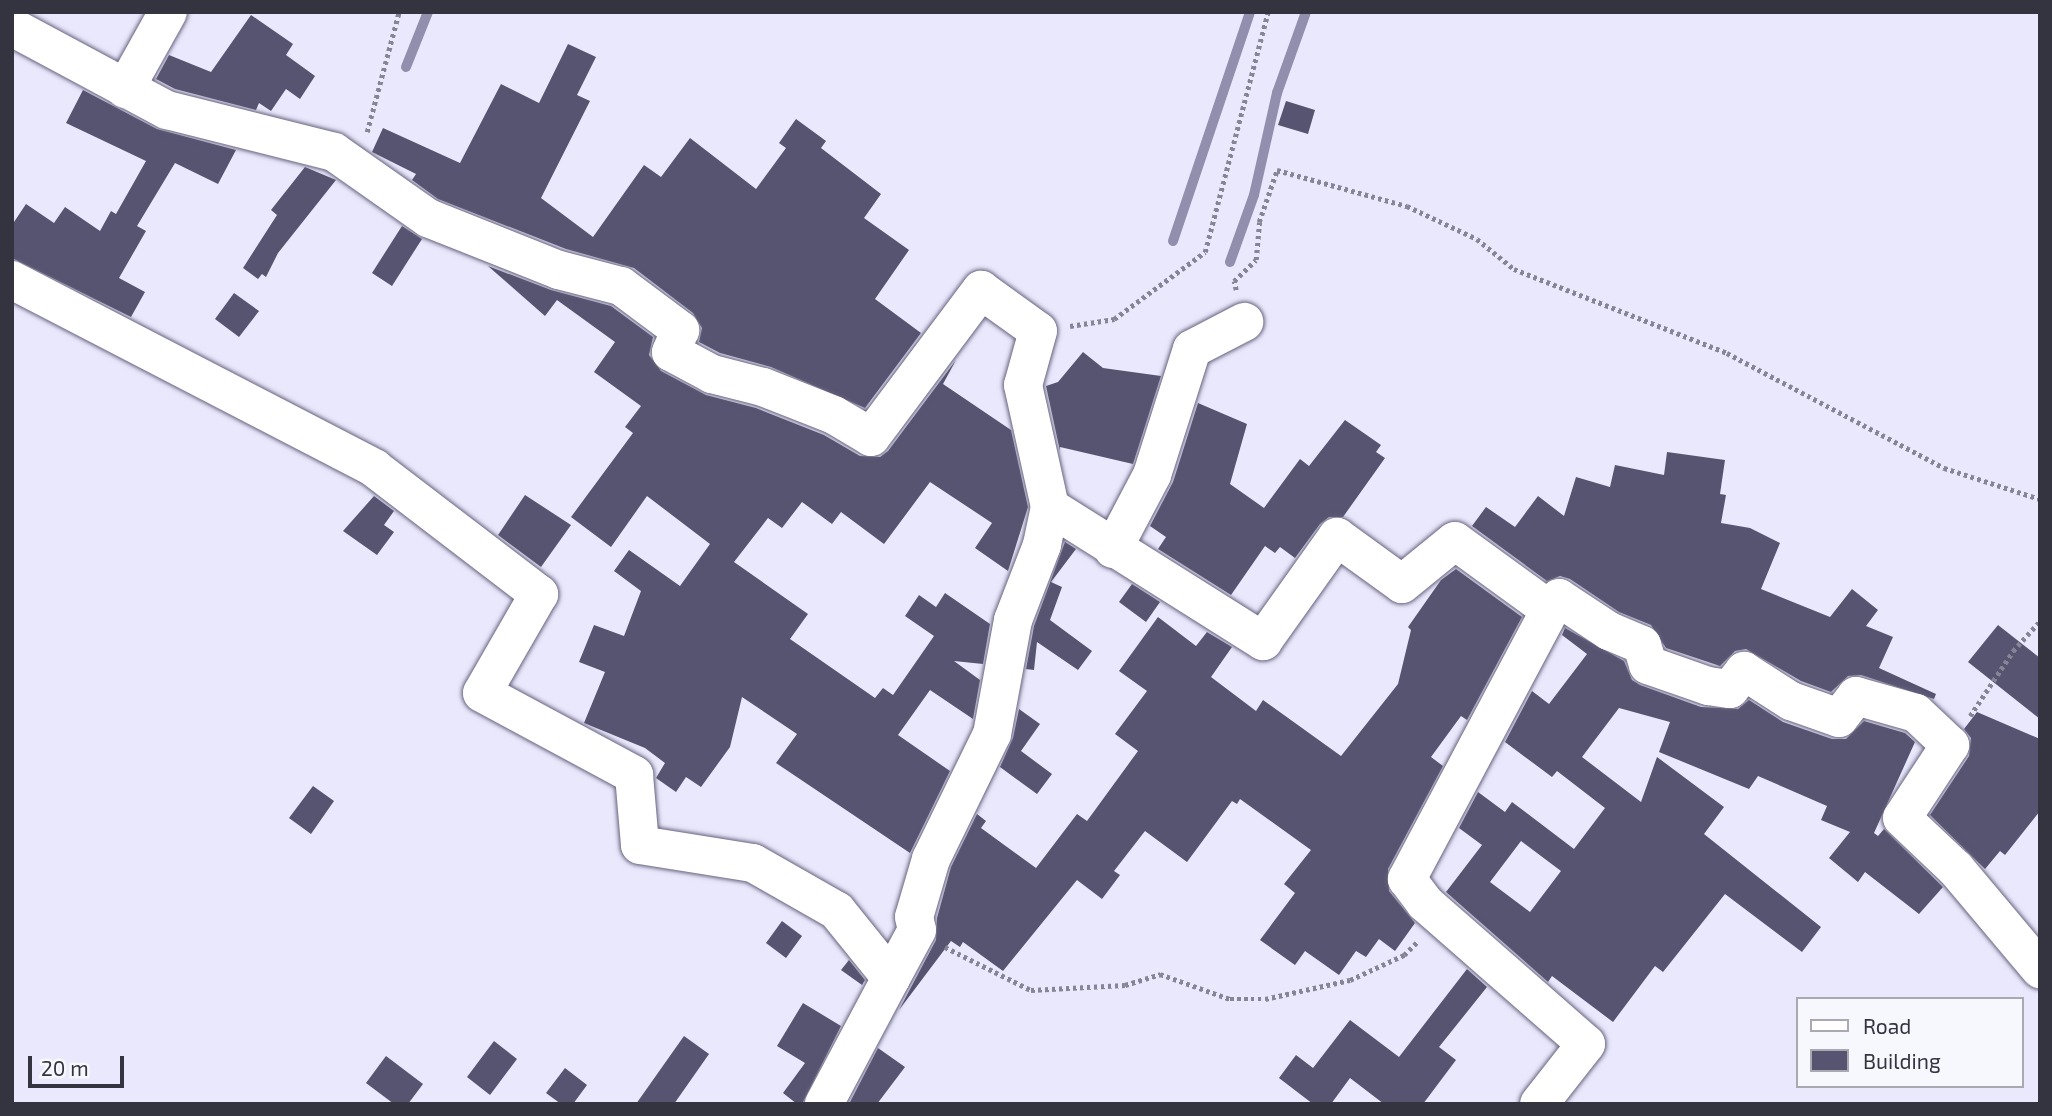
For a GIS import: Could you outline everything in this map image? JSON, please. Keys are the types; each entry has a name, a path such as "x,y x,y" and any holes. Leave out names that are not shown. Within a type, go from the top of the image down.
{"street":[{"path":"125,89 168,12"},
{"path":"12,27 167,110 334,152 428,218 483,242 598,283 621,286 680,330 671,352 712,374 762,387 834,415 871,437 981,290 1038,331 1023,385 1050,508 1042,545 1013,620 992,734 931,859 914,917 917,930 824,1104"},
{"path":"12,280 374,468 538,594 482,693 634,775 640,845 753,863 837,911 891,978"},
{"path":"1112,549 1152,475 1192,349 1244,323"},
{"path":"1050,508 1263,641 1337,537 1402,584 1455,541 1550,610"},
{"path":"1539,1104 1586,1044 1442,918 1407,879 1550,610 1559,598 1609,631 1642,645 1648,665 1708,686 1730,689 1744,671 1791,701 1839,718 1856,696 1916,713 1950,745 1902,818 1956,869 2040,969"}],"path":[{"path":"371,178 366,130 399,12"},
{"path":"1038,331 1114,319 1205,252 1268,12"},
{"path":"1244,323 1234,281 1256,260 1259,222 1277,170 1407,206 1477,239 1514,269 1727,353 1944,468 2040,499"},
{"path":"1950,745 2013,651 2040,621"},
{"path":"917,930 1031,990 1125,985 1160,974 1230,999 1265,999 1350,980 1404,955 1442,918"}],"building":[{"path":"251,15 293,44 286,55 315,76 300,99 286,89 271,111 259,103 256,110 175,89 156,79 169,55 211,72"},
{"path":"568,44 596,57 577,95 590,101 541,198 593,237 644,165 661,177 690,138 756,189 786,148 779,143 796,119 826,141 821,148 881,194 864,218 909,250 875,299 921,333 865,408 771,367 720,353 699,342 702,328 693,313 634,268 566,249 438,199 412,180 416,174 372,152 383,128 460,163 501,84 539,103"},
{"path":"83,90 157,129 236,150 218,184 175,163 137,226 146,231 119,278 145,292 131,317 12,258 12,225 26,204 54,223 65,207 100,231 111,211 116,214 146,161 66,123"},
{"path":"1286,101 1315,110 1308,134 1278,125"},
{"path":"305,167 336,180 278,253 266,277 262,274 258,279 243,268 277,215 271,210"},
{"path":"402,226 422,239 392,286 372,273"},
{"path":"488,266 551,290 611,306 653,337 649,355 661,371 706,395 756,408 824,435 860,456 880,457 888,451 956,360 943,384 1011,430 1028,507 1008,571 975,548 992,523 930,482 884,544 841,512 832,524 802,502 782,528 768,518 734,562 808,614 790,639 875,698 883,688 893,695 934,636 905,616 919,595 936,607 945,593 990,624 983,664 954,661 980,680 973,719 930,690 898,735 950,771 910,853 776,763 797,734 742,697 730,747 701,787 686,777 676,792 656,778 665,763 645,748 584,723 605,672 579,662 594,625 624,636 641,591 614,571 629,550 680,586 710,544 647,496 611,547 571,517 633,433 625,427 641,406 594,372 615,342 557,300 545,316"},
{"path":"234,293 259,311 239,337 215,319"},
{"path":"1083,352 1103,368 1161,376 1133,464 1060,447 1060,451 1046,386 1058,382"},
{"path":"1198,403 1247,424 1230,484 1264,508 1300,459 1309,466 1345,420 1381,445 1376,452 1385,458 1343,517 1329,517 1320,524 1295,558 1280,547 1275,553 1265,546 1231,595 1158,549 1166,537 1150,526 1173,482"},
{"path":"1667,452 1725,460 1720,494 1726,495 1721,523 1750,528 1780,543 1761,589 1830,617 1852,589 1878,610 1866,626 1893,637 1879,668 1936,694 1934,699 1861,675 1848,676 1831,692 1801,681 1746,649 1735,651 1720,666 1666,648 1651,625 1619,612 1570,579 1560,576 1547,581 1472,526 1486,507 1515,527 1538,496 1564,516 1576,477 1610,487 1615,465 1664,475"},
{"path":"525,495 571,525 541,567 498,535"},
{"path":"374,496 394,511 384,525 394,532 377,555 343,531"},
{"path":"1065,542 1076,549 1051,582 1062,587 1050,620 1092,651 1078,670 1037,642 1034,670 1026,669 1034,626"},
{"path":"1456,569 1522,617 1467,720 1461,716 1431,757 1443,766 1388,869 1389,891 1415,923 1395,951 1379,939 1366,957 1356,951 1339,975 1305,951 1295,965 1260,940 1295,893 1284,884 1311,850 1240,799 1237,804 1232,801 1187,862 1145,831 1114,871 1120,875 1102,899 1077,880 1003,971 963,942 960,947 951,941 899,1010 936,940 937,918 951,867 977,814 986,821 981,828 1036,868 1077,814 1087,821 1138,751 1115,734 1147,691 1119,671 1158,617 1196,646 1207,632 1232,647 1211,677 1256,711 1263,700 1341,756 1398,684 1411,630 1408,627 1441,580"},
{"path":"1132,584 1160,602 1146,622 1119,602"},
{"path":"1998,625 2040,658 2040,719 1968,662"},
{"path":"1565,628 1624,661 1632,680 1640,685 1701,707 1738,709 1749,700 1783,722 1832,739 1846,739 1864,721 1905,733 1915,742 1874,833 1878,836 1884,829 1943,887 1919,914 1865,872 1858,882 1829,858 1850,832 1821,820 1827,806 1758,776 1749,789 1659,752 1670,722 1619,708 1582,757 1641,802 1657,757 1724,807 1704,834 1821,927 1802,952 1725,894 1663,972 1655,966 1613,1022 1552,976 1548,982 1446,892 1482,845 1459,828 1478,792 1505,812 1512,802 1574,849 1605,808 1557,771 1552,777 1505,742 1532,691 1549,704 1587,654 1562,635","holes":["1521,841 1561,871 1530,912 1490,882"]},
{"path":"1019,709 1040,724 1021,751 1052,774 1037,794 1000,767 1013,738"},
{"path":"1977,712 2040,739 2040,811 2005,855 2000,851 1985,869 1930,815 1969,756 1971,738 1964,729"},
{"path":"313,786 334,801 311,834 289,818"},
{"path":"782,921 802,936 786,958 766,943"},
{"path":"849,960 865,980 862,985 841,970"},
{"path":"1467,969 1487,987 1439,1047 1456,1060 1423,1104 1384,1104 1350,1078 1331,1104 1313,1104 1279,1078 1296,1055 1313,1068 1350,1020 1399,1057"},
{"path":"803,1003 841,1026 802,1104 797,1104 783,1093 805,1063 777,1046"},
{"path":"684,1036 709,1054 674,1104 636,1104"},
{"path":"494,1041 517,1059 490,1095 467,1077"},
{"path":"878,1048 905,1067 877,1104 849,1104"},
{"path":"386,1056 423,1084 408,1104 394,1104 366,1083"},
{"path":"565,1068 587,1085 573,1104 561,1104 546,1093"}],"waterway":[{"path":"406,67 428,12"},
{"path":"1173,241 1250,12"},
{"path":"1230,262 1254,195 1277,93 1306,12"}]}
